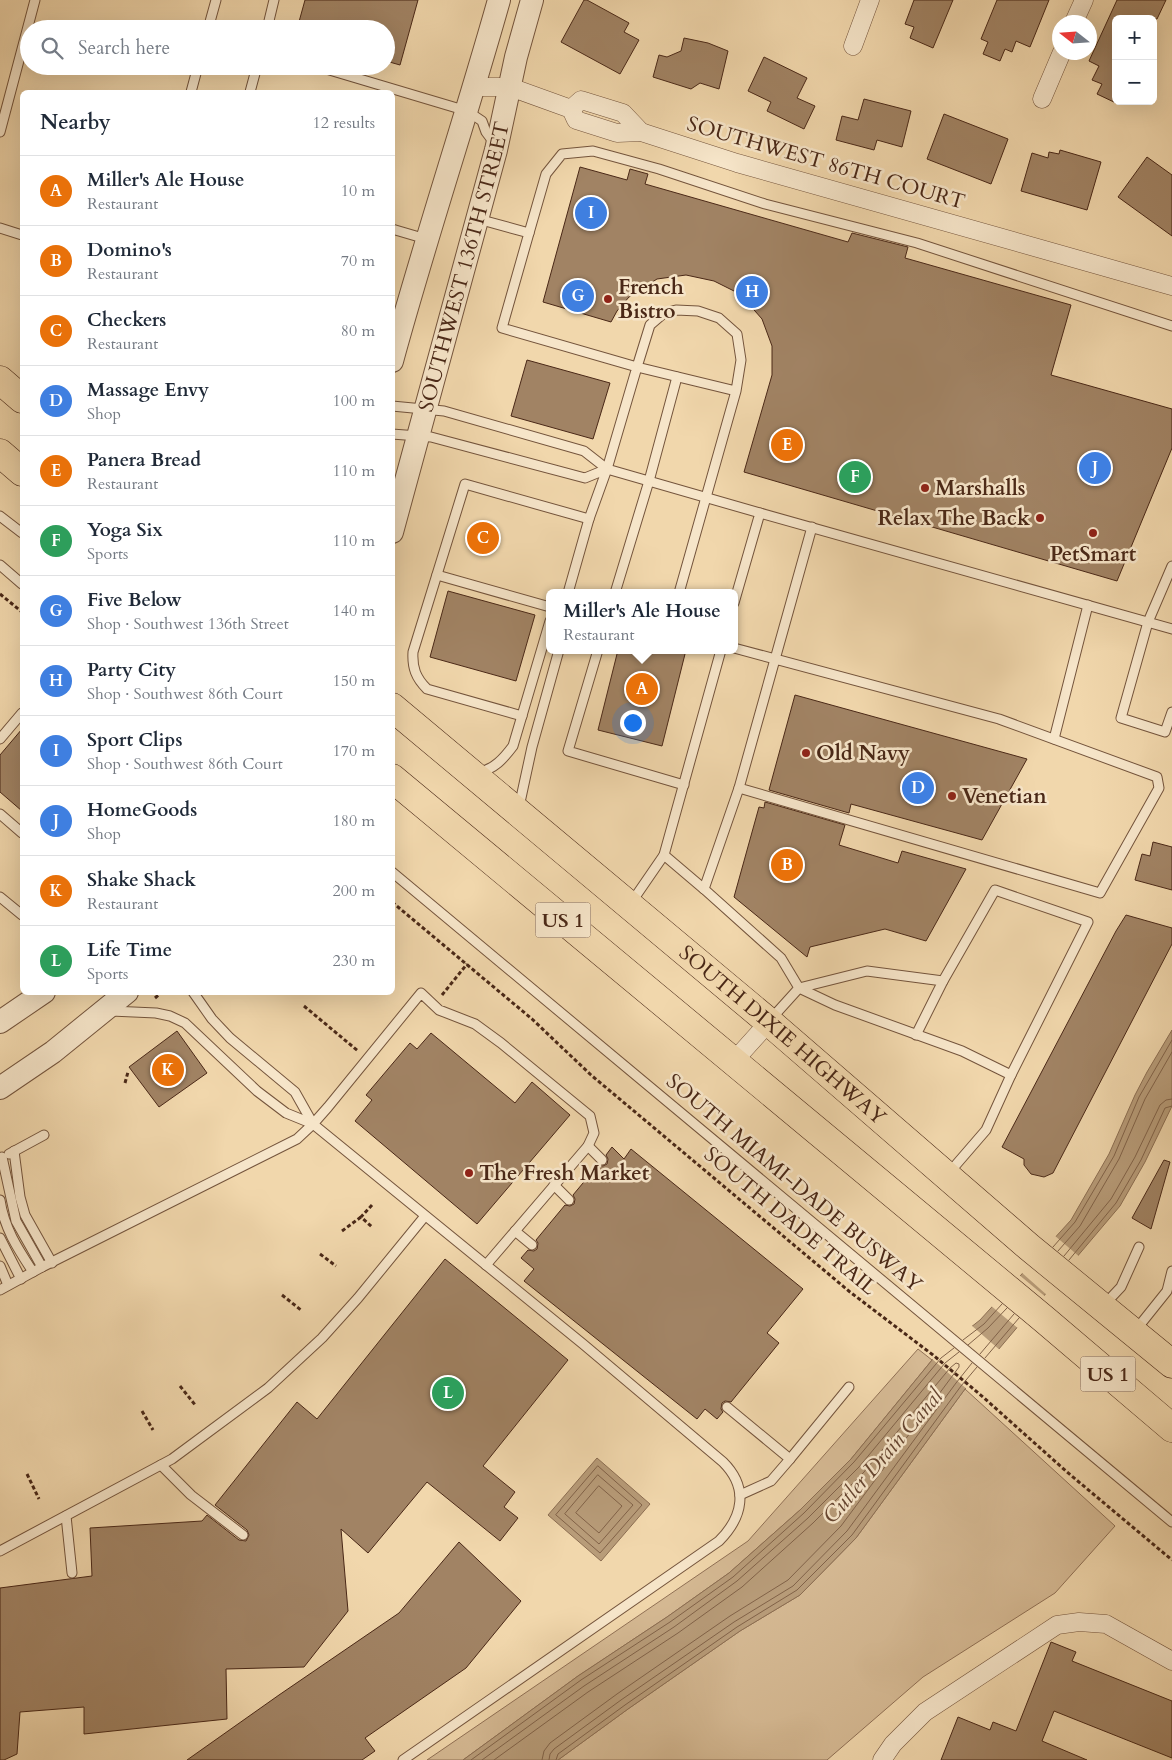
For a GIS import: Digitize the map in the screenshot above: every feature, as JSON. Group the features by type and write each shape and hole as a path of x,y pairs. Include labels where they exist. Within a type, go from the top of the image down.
{"highway":[{"path":"0,380 20,397"},
{"path":"0,453 20,470"},
{"name":"SOUTH DIXIE HIGHWAY","path":"395,710 769,1022 1029,1247 1172,1364"},
{"name":"US 1","path":"395,780 1168,1422"}],"street":[{"name":"SOUTHWEST 136TH STREET","path":"396,332 467,111 499,0"},
{"name":"SOUTHWEST 136TH STREET","path":"395,521 496,147 516,57 532,0"},
{"path":"853,46 870,0"},
{"path":"1077,15 1084,0"},
{"path":"1042,99 1059,60"},
{"path":"474,87 510,88"},
{"name":"SOUTHWEST 86TH COURT","path":"510,88 571,109 581,100 623,113 641,132 737,163 1172,286"},
{"path":"0,1022 40,995"},
{"path":"0,1088 53,1052 124,995"},
{"path":"733,1062 769,1022"},
{"path":"882,1760 893,1744 925,1712 1057,1625 1079,1622 1106,1624 1172,1661"}],"lane":[{"path":"30,20 35,0"},
{"path":"210,20 216,0"},
{"path":"269,20 274,0"},
{"path":"0,132 20,57"},
{"path":"192,90 196,75"},
{"path":"251,90 255,75"},
{"path":"348,75 440,101 467,111 482,121 486,132 496,147"},
{"path":"736,391 636,367 502,328 546,174 562,154 593,151 659,169 766,204 917,243 1172,326"},
{"path":"477,219 529,233"},
{"path":"0,228 20,234"},
{"path":"395,229 426,239"},
{"path":"569,589 589,519 607,469 650,325 664,313 676,310 698,311 719,318 737,334 741,360 736,391 680,589"},
{"path":"616,589 676,377"},
{"path":"395,406 444,412 584,451 607,469 1172,629"},
{"path":"395,434 430,437 585,478 607,469"},
{"path":"522,716 427,689 420,682 414,671 413,652 465,484 589,519"},
{"path":"738,589 760,513"},
{"path":"0,516 20,531"},
{"path":"704,889 739,788 812,527"},
{"path":"0,565 20,582"},
{"path":"1172,566 1148,622 1121,718 1165,732 1172,712"},
{"path":"437,575 546,606"},
{"path":"1054,739 1088,605"},
{"path":"471,773 487,771 503,759 513,746 546,635"},
{"path":"738,649 999,720 1157,777 1159,788 1100,892 739,788"},
{"path":"518,812 532,747 558,654"},
{"path":"597,654 568,751 684,785"},
{"path":"630,905 664,855 720,654"},
{"path":"0,739 20,715"},
{"path":"0,814 20,831"},
{"path":"664,855 781,958 799,988 835,1005 962,1051 1011,1074"},
{"name":"SOUTH MIAMI-DADE BUSWAY","path":"395,874 1172,1522"},
{"path":"916,1035 943,981 995,890 1088,922 1011,1074 986,1130 946,1176"},
{"path":"0,897 20,913"},
{"path":"769,1022 799,988 867,972 943,981"},
{"path":"0,1266 4,1288 297,1139 313,1124 421,993 439,1010 475,1024 590,1116 594,1133 588,1146 486,1265"},
{"path":"195,995 212,1019 230,1038 295,1092 313,1124"},
{"path":"106,1011 156,1013 170,1016 185,1023 257,1091 286,1112 313,1124 583,1344 724,1462 734,1476 740,1495 739,1510 736,1519 719,1541 403,1760"},
{"path":"42,1267 16,1221 1,1158 44,1135"},
{"path":"588,1146 602,1160"},
{"path":"14,1151 20,1197 25,1215 52,1262"},
{"path":"554,1185 569,1200"},
{"path":"0,1200 4,1222 8,1231 33,1272"},
{"path":"0,1551 161,1465 213,1430 268,1388 295,1364 358,1298 424,1216"},
{"path":"515,1231 532,1245"},
{"path":"0,1238 21,1279"},
{"path":"1102,1306 1121,1287 1139,1247"},
{"path":"1134,1332 1167,1291 1172,1272"},
{"path":"740,1495 771,1481 849,1387"},
{"path":"727,1408 790,1459"},
{"path":"161,1465 191,1495 243,1534"},
{"path":"66,1516 72,1573"}],"path":[{"path":"0,594 20,610"},
{"name":"SOUTH DADE TRAIL","path":"395,905 532,1019 603,1085 850,1292 933,1355 1067,1472 1172,1560"},
{"path":"442,995 466,964"},
{"path":"304,1006 358,1051"},
{"path":"126,1082 128,1072"},
{"path":"342,1231 361,1217 372,1205"},
{"path":"361,1217 372,1226"},
{"path":"320,1254 336,1266"},
{"path":"282,1295 301,1310"},
{"path":"180,1386 196,1406"},
{"path":"142,1411 153,1430"},
{"path":"27,1474 39,1499"}],"shaded area":[{"path":"918,1349 932,1360 851,1459 800,1510 729,1573 578,1676 463,1760 427,1760 748,1541"},
{"path":"965,1389 1115,1526 1055,1593 923,1677 827,1760 558,1760 740,1631 800,1595 856,1538"}],"water":[{"name":"Cutler Drain Canal","path":"1172,1030 1172,1106 1145,1162 1120,1206 965,1389 856,1538 800,1595 740,1631 558,1760 463,1760 578,1676 729,1573 800,1510 851,1459 937,1354 980,1320 1071,1220 1109,1154 1135,1095"},
{"path":"597,1458 650,1504 601,1561 548,1515"}],"pier":[{"path":"1054,1235 1081,1258 1048,1296 1021,1272"},
{"path":"1018,1274 1047,1298 1019,1329 990,1305"},
{"path":"971,1325 1001,1351 968,1390 931,1358"}],"building":[{"path":"305,0 418,0 400,65 395,64 395,20 299,20"},
{"path":"584,0 629,23 624,32 639,40 620,74 561,42"},
{"path":"914,0 953,0 933,48 910,38 914,27 905,24"},
{"path":"997,0 1049,0 1030,47 1016,41 1012,52 1005,49 1000,61 983,54 988,42 981,39"},
{"path":"1117,0 1166,0 1157,19 1157,15 1112,15 1112,101 1097,94 1102,84 1092,80 1099,66 1089,61 1097,60 1097,44"},
{"path":"684,38 708,43 728,51 719,89 700,83 691,89 653,77 659,55 667,57 681,51"},
{"path":"764,57 807,78 797,98 815,106 804,129 767,111 771,102 748,91"},
{"path":"864,99 911,111 902,147 877,140 874,150 836,140 842,116 858,120"},
{"path":"944,114 1008,139 991,184 927,159"},
{"path":"1060,150 1101,162 1087,210 1021,191 1032,153 1048,158 1049,152 1059,154"},
{"path":"1147,157 1172,175 1172,236 1118,197"},
{"path":"580,167 627,180 630,169 648,174 645,184 848,242 852,233 908,247 905,258 1071,305 1051,375 1172,409 1172,448 1117,581 744,472 772,375 772,346 762,319 740,294 714,281 686,275 657,279 629,297 617,311 611,322 543,302"},
{"path":"527,360 610,383 593,439 511,416"},
{"path":"448,591 535,615 516,681 430,657"},
{"path":"617,654 685,654 662,746 598,730"},
{"path":"795,695 1027,759 982,840 851,804 849,813 769,790"},
{"path":"20,731 20,809 0,792 0,755"},
{"path":"765,802 845,825 839,845 898,863 902,851 966,869 926,941 885,929 810,947 807,957 734,897 759,807 764,808"},
{"path":"1153,842 1172,847 1172,890 1135,880 1142,854 1150,856"},
{"path":"1126,915 1172,928 1172,944 1053,1173 1044,1177 1031,1174 1024,1165 1024,1159 1002,1147"},
{"path":"177,1031 207,1073 159,1107 129,1067"},
{"name":"The Fresh Market","path":"431,1033 515,1103 532,1082 570,1115 477,1224 355,1121 372,1100 366,1095 410,1043 417,1049"},
{"path":"612,1147 624,1159 631,1149 803,1289 767,1333 779,1343 731,1402 725,1401 722,1403 721,1409 723,1412 717,1419 705,1409 697,1419 524,1281 534,1269 521,1258 528,1250 534,1251 537,1249 538,1243 536,1240 565,1205 570,1206 574,1204 575,1199 573,1195 598,1165 603,1166 607,1164 608,1159 606,1155"},
{"path":"1164,1160 1170,1162 1151,1229 1132,1218"},
{"path":"445,1259 568,1360 483,1466 515,1492 504,1507 518,1518 500,1541 427,1482 368,1553 341,1529 348,1611 304,1667 226,1669 227,1719 84,1734 84,1707 20,1712 17,1754 0,1760 0,1588 92,1576 90,1528 202,1521 207,1515 239,1540 246,1541 249,1535 247,1530 215,1505 297,1402 317,1419"},
{"path":"459,1542 521,1601 466,1668 365,1738 375,1751 362,1760 187,1760 399,1613"},
{"path":"1051,1642 1076,1652 1072,1661 1172,1701 1172,1758 1054,1711 1042,1741 1087,1760 941,1760 958,1717 990,1730 993,1722 1016,1731"}],"place":[{"name":"Sport Clips","path":"591,213"},
{"name":"Party City","path":"752,292"},
{"name":"Five Below","path":"578,296"},
{"name":"French Bistro","path":"608,299"},
{"name":"Panera Bread","path":"787,445"},
{"name":"HomeGoods","path":"1095,468"},
{"name":"Yoga Six","path":"855,477"},
{"name":"Marshalls","path":"925,488"},
{"name":"Relax The Back","path":"1040,518"},
{"name":"PetSmart","path":"1093,533"},
{"name":"Checkers","path":"483,538"},
{"name":"Miller's Ale House","path":"642,689"},
{"name":"Old Navy","path":"806,753"},
{"name":"Massage Envy","path":"918,788"},
{"name":"Venetian","path":"952,796"},
{"name":"Domino's","path":"787,865"},
{"name":"Shake Shack","path":"168,1070"},
{"name":"The Fresh Market","path":"469,1173"},
{"name":"Life Time","path":"448,1393"}]}
